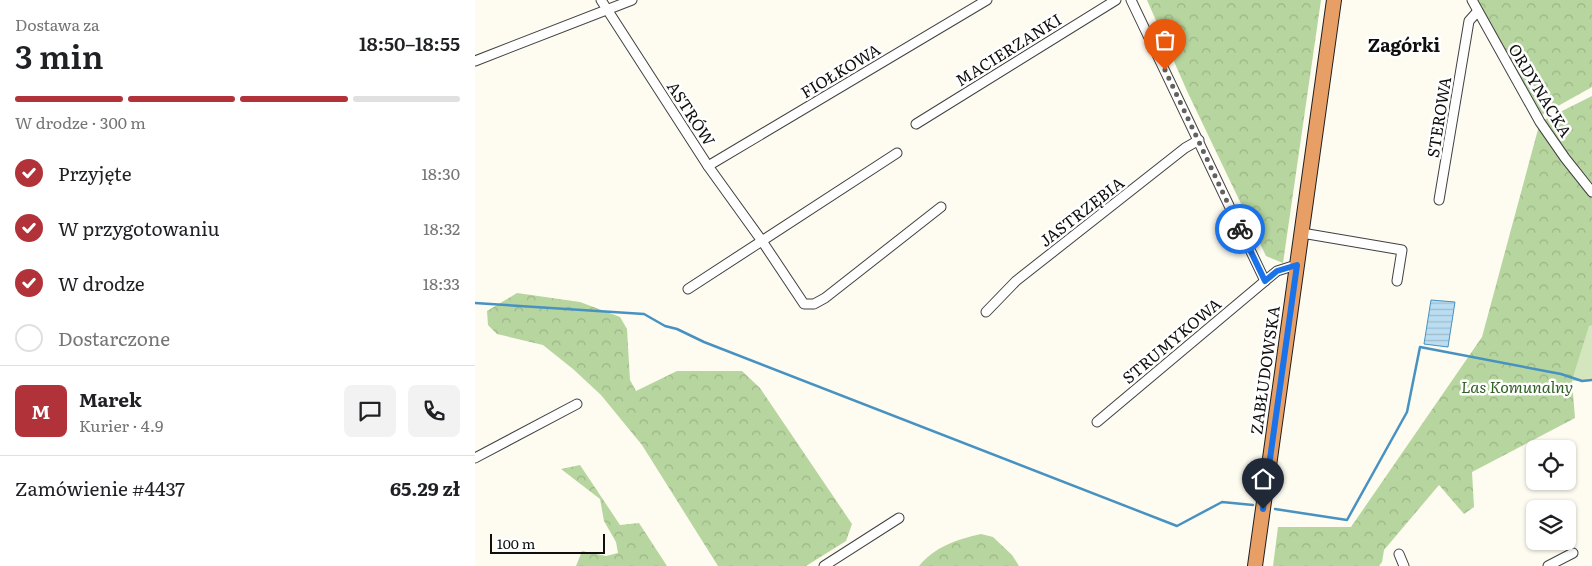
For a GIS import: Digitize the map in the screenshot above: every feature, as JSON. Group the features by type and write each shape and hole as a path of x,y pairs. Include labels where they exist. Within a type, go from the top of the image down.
{"highway":[{"name":"ZABŁUDOWSKA","path":"1255,566 1334,0"}],"street":[{"name":"ASTRÓW","path":"601,0 708,166 804,304 814,304 825,298 941,207"},
{"path":"475,62 632,0"},
{"name":"FIOŁKOWA","path":"708,166 987,0"},
{"name":"MACIERZANKI","path":"916,124 1116,0"},
{"path":"1131,0 1265,281"},
{"name":"ORDYNACKA","path":"1472,0 1540,122 1592,192"},
{"name":"STEROWA","path":"1439,200 1469,21 1477,12"},
{"name":"JASTRZĘBIA","path":"986,312 1016,281 1185,148 1199,140"},
{"path":"688,289 897,153"},
{"path":"1302,233 1402,250 1397,281"},
{"name":"STRUMYKOWA","path":"1097,422 1277,271 1297,265"},
{"path":"475,458 577,404"},
{"path":"824,566 899,518"},
{"path":"1548,566 1573,553"},
{"path":"1399,554 1404,566"}],"green space":[{"path":"1147,0 1321,0 1283,263 1266,256 1187,91"},
{"path":"1477,0 1592,0 1592,87 1540,116"},
{"name":"Las Komunalny","path":"1592,96 1592,325 1589,326 1572,381 1575,418 1533,440 1526,440 1526,444 1472,472 1474,507 1464,514 1439,485 1384,550 1382,562 1379,566 1273,566 1278,527 1351,527 1482,337 1540,122"},
{"path":"517,293 580,302 620,317 627,329 630,380 636,391 677,371 742,371 760,388 852,524 846,541 806,566 718,566 642,445 601,395 543,345 497,334 488,325 487,311"},
{"path":"1589,325 1592,325 1592,381 1572,381"},
{"path":"580,465 620,525 639,523 667,566 576,566 582,551 606,556 618,553 616,542 604,521 600,499 561,469"},
{"path":"981,534 993,537 1012,555 1019,566 919,566 939,549 964,538"}],"water":[{"path":"1431,300 1455,302 1448,347 1424,344"}],"waterway":[{"path":"475,303 644,314 665,326 677,329 704,342 1177,526 1222,502 1253,505"},
{"path":"1275,509 1347,520 1407,412 1420,347 1561,374 1582,381 1592,380"}],"way so far":[{"path":"1165,70 1240,229"}],"district":[{"name":"Zagórki","path":"1404,44"}],"route":[{"path":"1240,229 1265,281 1277,271 1297,265 1263,509"}]}
